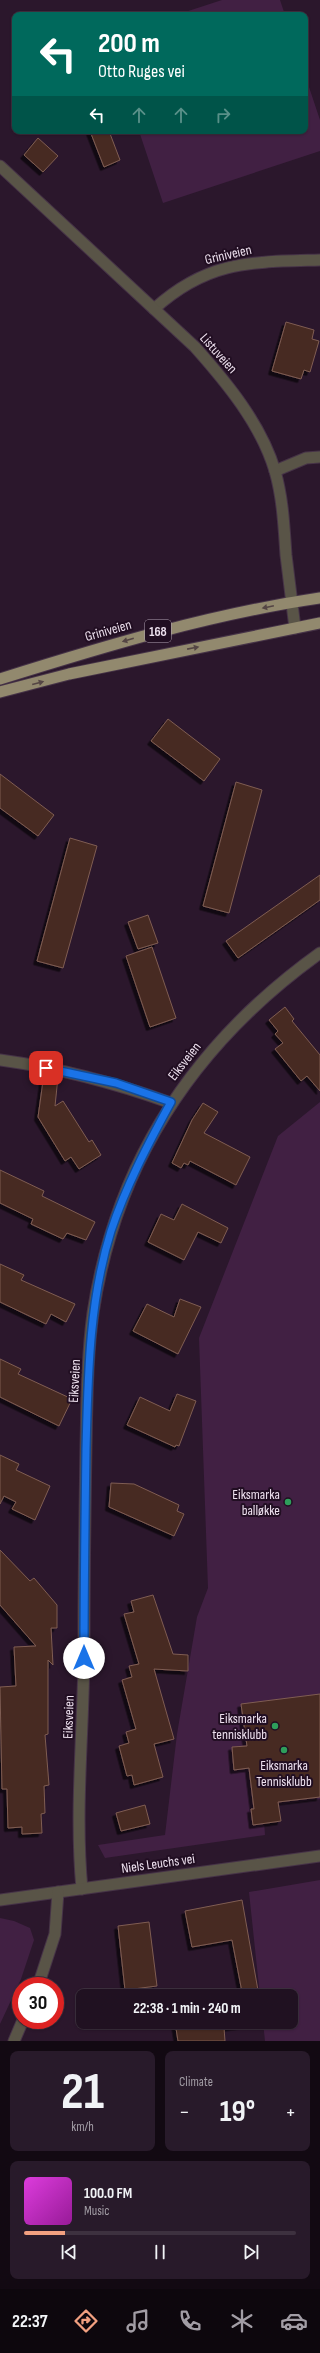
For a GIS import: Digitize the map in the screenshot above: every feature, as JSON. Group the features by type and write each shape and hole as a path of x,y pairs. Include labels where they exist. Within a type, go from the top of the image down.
{"main road":[{"name":"Griniveien","path":"0,679 157,631 292,602 320,598"},
{"name":"168","path":"0,692 77,672 320,623"}],"street":[{"name":"Listuveien","path":"0,166 195,347 218,372 237,398 251,420 274,471 281,503 295,628"},
{"name":"Griniveien","path":"154,309 165,299 208,272 253,262 320,260"},
{"path":"274,471 306,458 320,457"},
{"name":"Eiksveien","path":"82,1889 80,1854 88,1382 93,1315 104,1258 120,1205 150,1140 171,1102 225,1034 252,1008 320,953"},
{"path":"0,1060 60,1070 116,1083 171,1102"},
{"name":"Niels Leuchs vei","path":"0,1900 320,1856"},
{"path":"41,1977 55,1934 58,1892"},
{"path":"14,2041 19,2029"}],"shaded area":[{"path":"222,0 280,0 284,12 185,12"},
{"path":"308,84 320,120 320,151 163,203 140,134 308,134"},
{"path":"320,1102 320,1799 263,1807 265,1835 105,1858 98,1845 165,1835 177,1734 197,1617 208,1588 199,1338 278,1136"},
{"path":"320,1880 320,2041 265,2041 264,2029 298,2029 298,1989 259,1989 249,1892"},
{"path":"0,1918 14,1921 30,1928 34,1940 22,1977 12,1977 12,1998 0,2024"}],"building":[{"path":"91,134 110,134 120,160 104,167"},
{"path":"38,138 58,156 43,172 24,155"},
{"path":"286,322 314,330 312,339 319,341 310,372 304,370 301,379 272,371"},
{"path":"168,719 220,759 204,781 151,741"},
{"path":"0,774 54,815 38,836 0,808"},
{"path":"236,782 262,790 229,913 203,906"},
{"path":"70,838 97,846 63,968 37,961"},
{"path":"320,875 320,900 238,958 226,941"},
{"path":"148,915 158,943 138,949 128,922"},
{"path":"152,947 176,1018 150,1027 126,956"},
{"path":"285,1007 294,1019 292,1021 320,1055 320,1091 307,1076 301,1081 275,1049 283,1043 275,1034 278,1031 269,1020"},
{"path":"44,1074 58,1077 55,1106 63,1101 89,1142 92,1140 101,1155 79,1169 71,1157 65,1161 38,1117"},
{"path":"203,1103 218,1112 204,1133 250,1157 236,1185 190,1161 188,1165 184,1163 181,1168 172,1163 192,1120"},
{"path":"0,1170 44,1191 42,1196 95,1222 86,1240 67,1233 63,1239 31,1224 33,1219 0,1203"},
{"path":"182,1204 228,1228 221,1243 198,1232 184,1260 148,1242 161,1214 174,1220"},
{"path":"0,1264 24,1275 21,1280 75,1304 66,1322 51,1314 46,1324 0,1302"},
{"path":"180,1299 201,1307 178,1354 133,1331 147,1304 174,1317"},
{"path":"0,1359 21,1369 18,1374 72,1399 59,1426 0,1397"},
{"path":"177,1394 196,1401 179,1446 176,1445 175,1447 127,1425 140,1397 170,1411"},
{"path":"0,1455 19,1464 16,1470 50,1486 35,1520 12,1509 16,1502 4,1496 0,1504"},
{"path":"111,1483 134,1484 179,1505 177,1511 184,1514 174,1536 109,1507"},
{"path":"0,1550 30,1581 34,1578 57,1605 57,1628 51,1628 53,1665 48,1660 48,1734 45,1735 49,1785 44,1786 45,1813 41,1814 42,1833 22,1834 22,1827 8,1828 7,1789 2,1789 0,1687 16,1686 14,1647 36,1646 0,1605"},
{"path":"153,1595 173,1654 188,1655 188,1671 154,1669 174,1739 154,1744 163,1777 134,1785 132,1775 127,1776 119,1746 129,1743 126,1732 136,1729 122,1680 132,1677 129,1666 139,1664 124,1614 134,1612 131,1601"},
{"name":"Eiksmarka Tennisklubb","path":"320,1694 320,1797 278,1802 281,1821 253,1825 251,1809 254,1809 249,1768 234,1770 232,1747 247,1746 241,1704"},
{"path":"145,1805 150,1824 121,1831 116,1813"},
{"path":"242,1900 258,1989 241,1989 232,1940 192,1947 185,1911"},
{"path":"149,1922 157,1986 125,1989 118,1926"},
{"path":"176,2029 224,2029 225,2041 178,2041"}],"place":[{"name":"Eiksmarka balløkke","path":"288,1502"},
{"name":"Eiksmarka tennisklubb","path":"275,1726"},
{"name":"Eiksmarka Tennisklubb","path":"284,1750"}],"route":[{"path":"46,1068 116,1083 171,1102 150,1140 120,1205 104,1258 93,1315 88,1382 84,1570 84,1658"}]}
